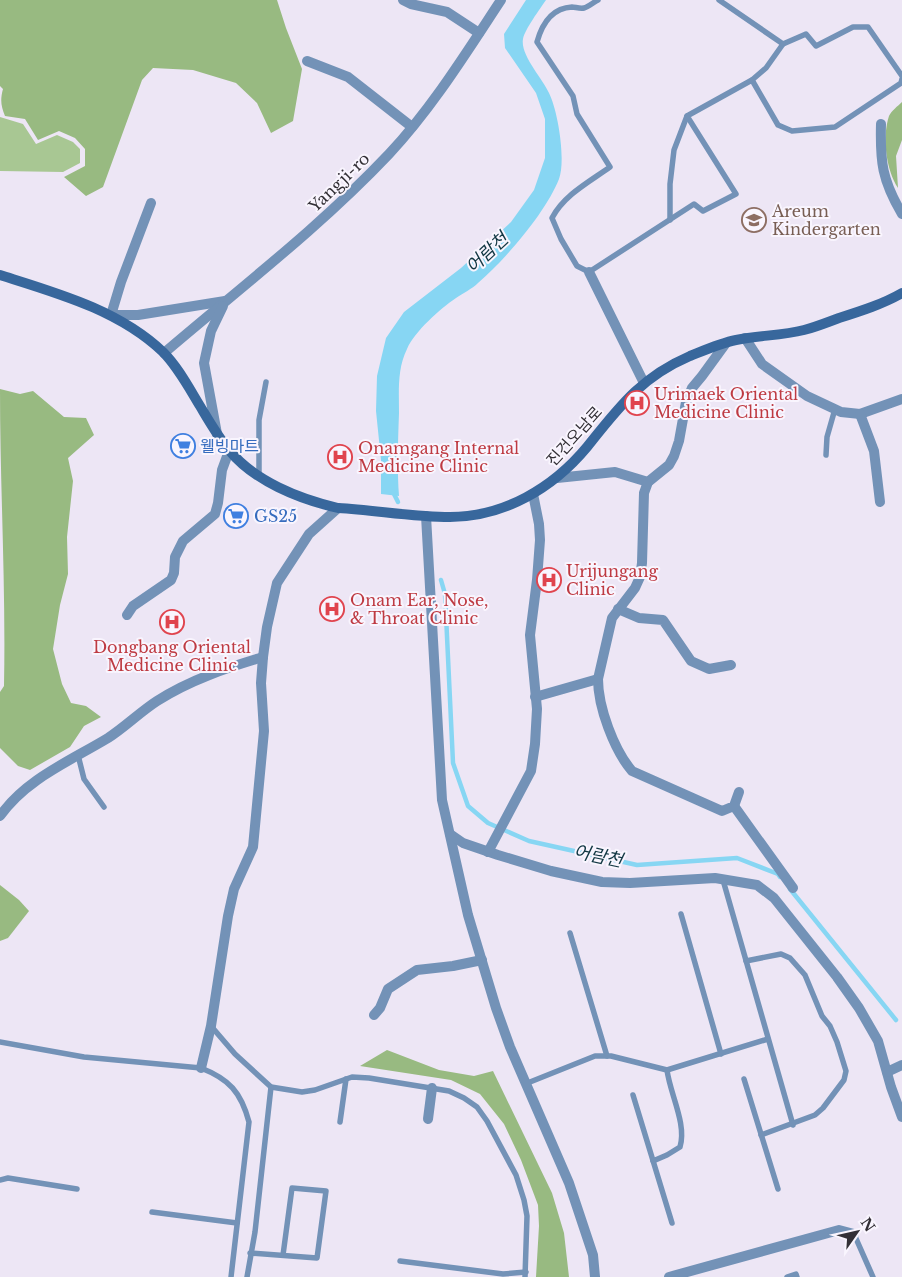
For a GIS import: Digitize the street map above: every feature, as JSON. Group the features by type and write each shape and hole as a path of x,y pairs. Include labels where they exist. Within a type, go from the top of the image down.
{"main road":[{"name":"진건오남로","path":"0,275 72,299 129,326 164,353 182,377 229,451 244,466 272,484 322,504 338,508 426,516 466,516 483,513 517,503 533,494 557,478 579,457 624,401 644,383 688,357 745,338 804,330 869,308 902,292"}],"street":[{"path":"403,0 411,4 447,12 479,33"},
{"name":"Yangji-ro","path":"164,353 311,229 390,153 412,127 479,33 500,0"},
{"path":"306,60 348,78 412,127"},
{"path":"881,124 882,168 892,195 902,214"},
{"path":"152,203 121,282 111,316 138,315 226,300"},
{"path":"589,272 644,383"},
{"path":"218,435 204,363 211,331 226,300"},
{"path":"745,338 762,364 808,396 841,412 860,414 902,399"},
{"path":"726,343 692,388 686,402 679,441 669,465 648,482 642,507 642,563 640,577 635,588 612,618 598,679 598,689 605,717 618,751 632,771 722,811 734,806 740,792"},
{"path":"860,414 874,451 880,502"},
{"path":"127,615 133,606 171,580 174,573 175,557 183,541 215,514 222,470 229,451"},
{"path":"557,478 615,472 648,482"},
{"path":"488,852 531,771 535,744 537,709 530,635 538,580 540,524 533,494"},
{"path":"201,1068 212,1026 228,916 234,889 253,847 260,792 264,730 261,682 263,657 267,627 277,582 308,534 338,508"},
{"path":"426,516 442,800 468,915 501,1024 525,1084 570,1183 593,1255 595,1277"},
{"path":"618,608 639,618 663,620 691,661 709,669 731,665"},
{"path":"0,816 16,796 49,773 110,736 157,701 199,678 263,657"},
{"path":"535,697 598,679"},
{"path":"734,806 793,888"},
{"path":"450,834 463,843 488,852 552,871 602,882 630,883 715,878 756,885 774,898 859,1008 878,1041 902,1118"},
{"path":"374,1015 380,1008 388,989 417,970 453,966 482,960"},
{"path":"887,1072 902,1065"},
{"path":"428,1119 432,1088"},
{"path":"669,1277 839,1230 854,1234"}],"lane":[{"path":"598,0 583,8 573,6 560,9 547,19 539,32 537,42 573,96 577,114 610,167 569,196 559,206 552,218 577,266 589,272 694,204 703,211 736,194 687,116"},
{"path":"719,0 783,44"},
{"path":"670,220 670,184 674,150 687,116 752,80 766,68 783,44 806,34 816,46 853,27 868,27 902,77 901,83 835,128 792,131 778,125 752,80"},
{"path":"259,476 259,420 266,382"},
{"path":"826,455 827,437 835,409"},
{"path":"78,756 84,779 104,807"},
{"path":"722,880 793,1125"},
{"path":"681,914 721,1054"},
{"path":"570,933 607,1056"},
{"path":"746,962 781,954 790,958 805,975 822,1016 830,1026 837,1042 846,1071 844,1080 815,1116 761,1135"},
{"path":"212,1026 235,1054 271,1087 302,1092 315,1090 352,1077 369,1078 449,1091 477,1107 487,1121 512,1168 524,1200 527,1216 526,1274 503,1274 400,1261"},
{"path":"525,1084 595,1056 607,1056 667,1070 768,1039"},
{"path":"0,1042 84,1057 201,1068 218,1075 235,1091 244,1105 249,1122 231,1277"},
{"path":"653,1161 680,1147 682,1138 667,1070"},
{"path":"340,1122 346,1079"},
{"path":"744,1079 778,1189"},
{"path":"246,1277 255,1232 271,1087"},
{"path":"634,1095 672,1223"},
{"path":"0,1180 8,1178 77,1189"},
{"path":"250,1253 283,1256 317,1258 326,1190 292,1188 283,1256"},
{"path":"152,1212 237,1223"},
{"path":"854,1234 873,1277"},
{"path":"787,1277 796,1274 797,1277"}],"green space":[{"path":"0,0 277,0 302,69 293,121 271,133 257,103 236,83 193,70 153,68 142,80 103,187 86,196 64,177 85,166 85,149 75,138 59,131 38,140 25,119 5,116 1,103 3,89 0,86"},
{"path":"902,102 902,140 896,156 898,188 888,163 886,134 889,116"},
{"path":"0,117 23,124 36,144 57,135 73,142 80,149 80,163 63,172 0,171"},
{"path":"0,389 20,394 33,391 64,417 86,418 94,435 68,458 73,481 67,537 68,574 60,605 53,649 62,684 71,703 86,706 101,717 84,726 70,747 30,770 18,766 0,748 0,692 4,686 4,575"},
{"path":"0,885 19,900 29,911 8,938 0,941"},
{"path":"387,1050 439,1070 474,1076 493,1071 552,1193 564,1233 569,1277 536,1277 539,1226 538,1205 521,1160 504,1124 480,1094 451,1080 360,1066"}],"water":[{"path":"526,0 546,0 527,30 523,39 523,45 528,59 549,93 555,111 562,160 559,179 545,206 513,248 476,285 436,314 416,335 407,349 399,381 399,496 381,494 381,460 376,411 377,376 386,338 404,312 461,268 511,222 534,190 545,158 545,119 536,93 505,48 504,34"}],"waterway":[{"name":"어람천","path":"393,492 398,502"},
{"name":"어람천","path":"441,580 445,594 453,763 468,806 488,823 529,841 637,865 737,858 778,874 780,877"},
{"name":"어람천","path":"790,889 896,1020"}],"place":[{"name":"Areum Kindergarten","path":"754,220"},
{"name":"Urimaek Oriental Medicine Clinic","path":"637,403"},
{"name":"웰빙마트","path":"183,446"},
{"name":"Onamgang Internal Medicine Clinic","path":"340,457"},
{"name":"GS25","path":"236,516"},
{"name":"Urijungang Clinic","path":"549,580"},
{"name":"Onam Ear, Nose, & Throat Clinic","path":"332,609"},
{"name":"Dongbang Oriental Medicine Clinic","path":"172,622"}]}
